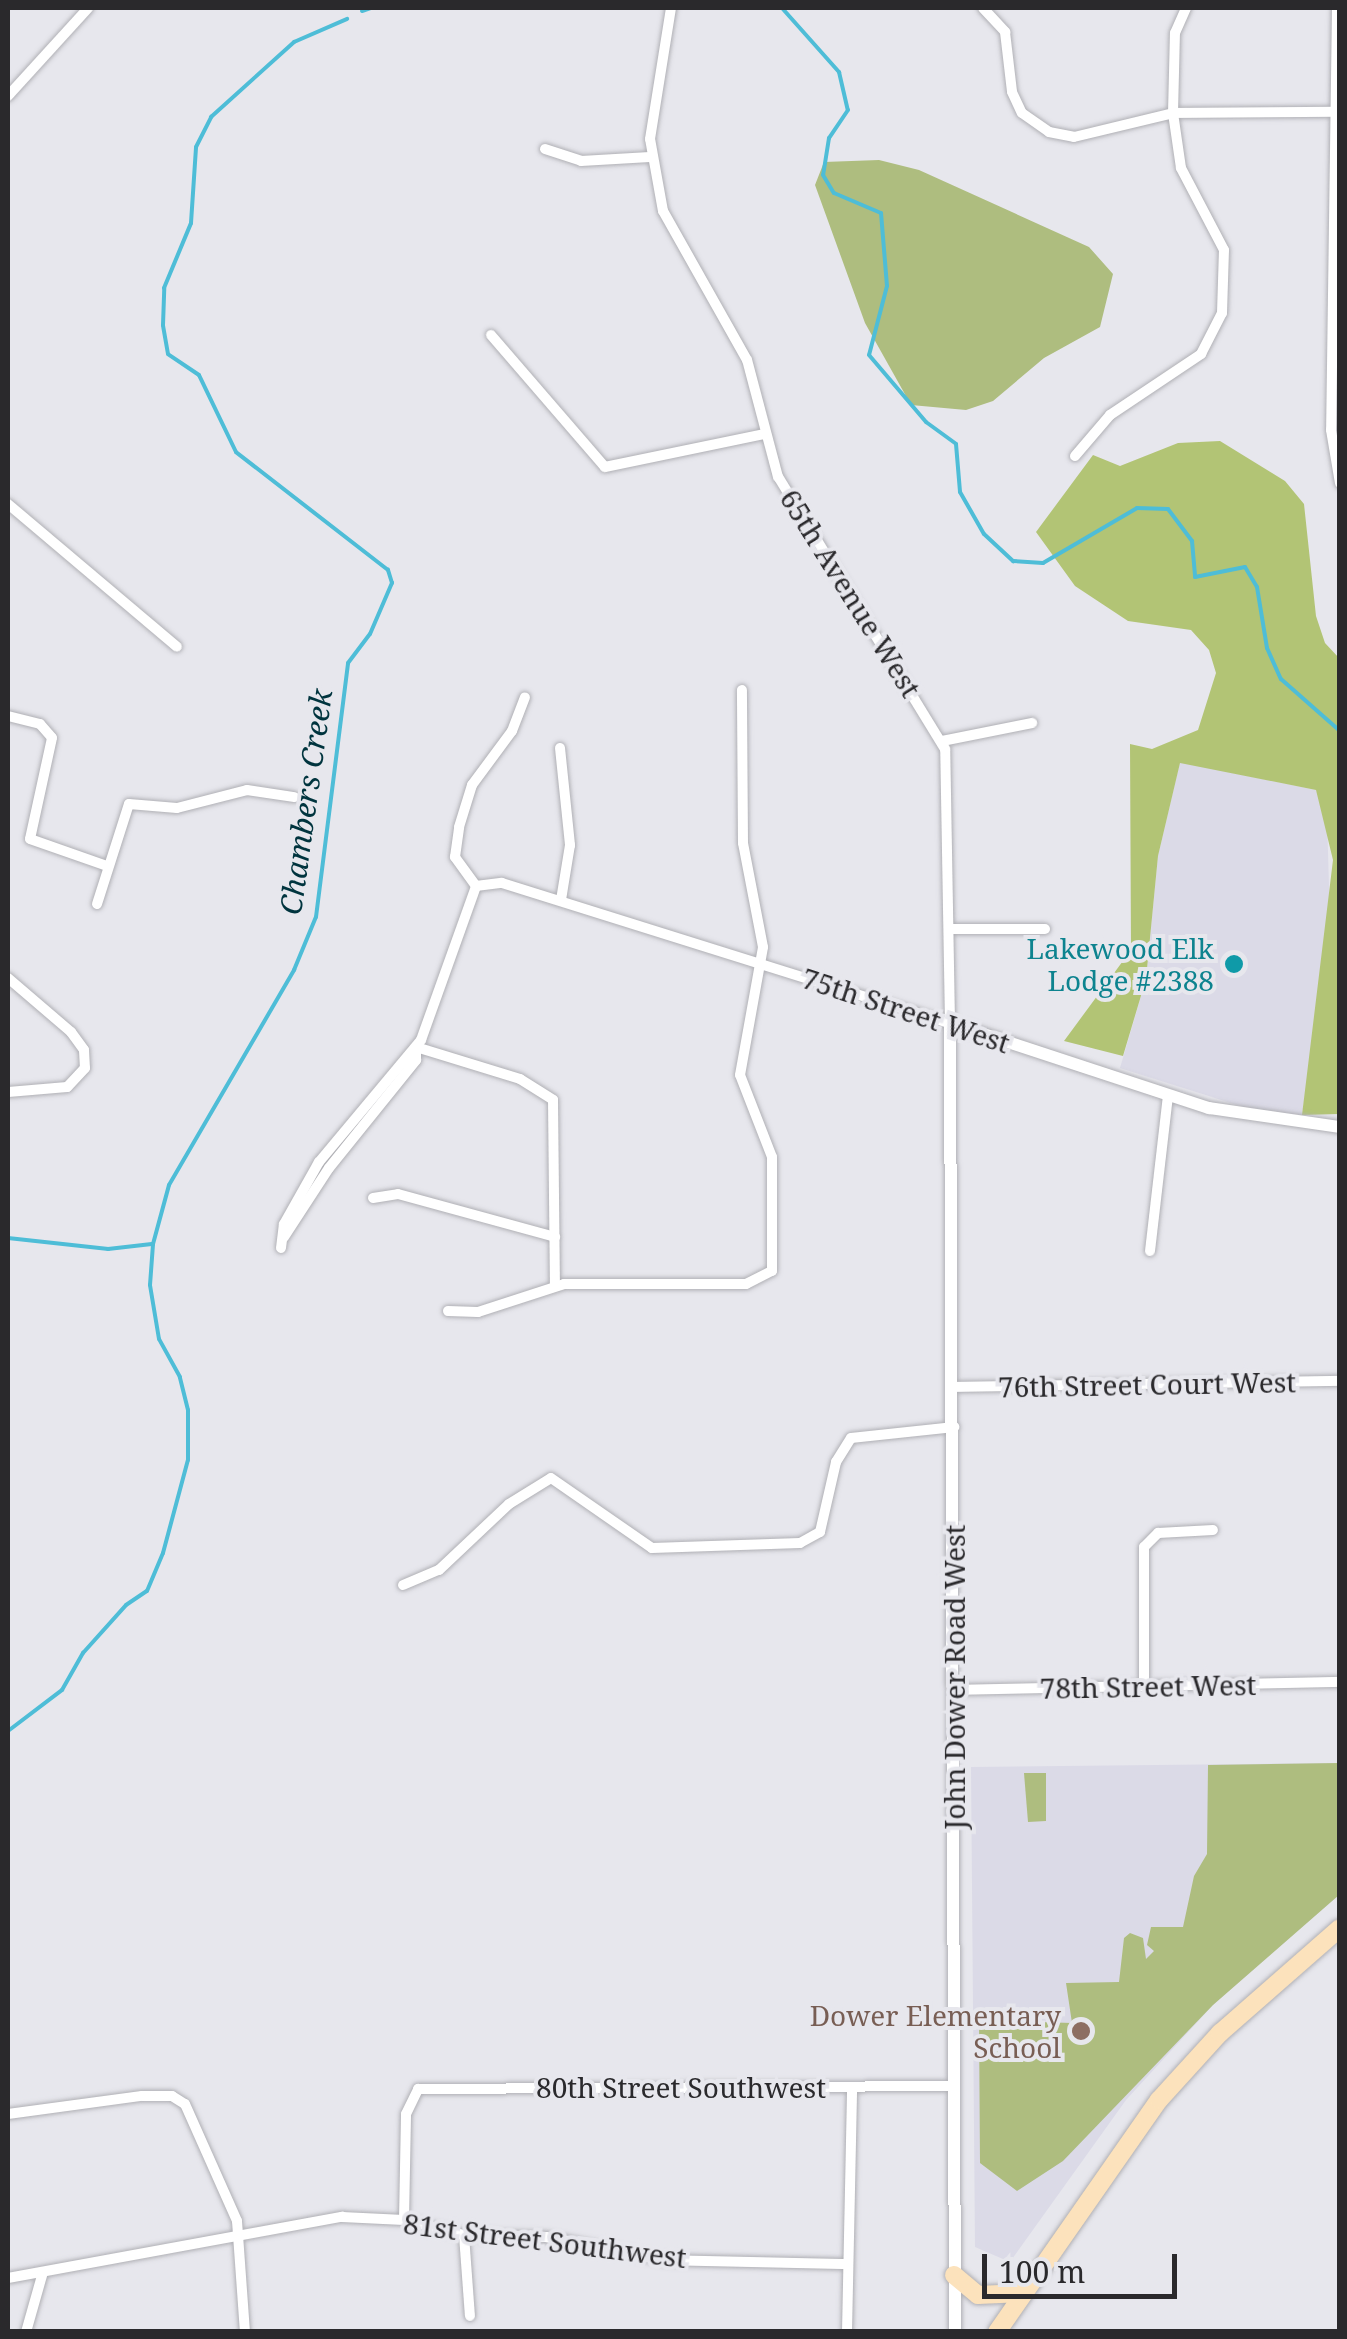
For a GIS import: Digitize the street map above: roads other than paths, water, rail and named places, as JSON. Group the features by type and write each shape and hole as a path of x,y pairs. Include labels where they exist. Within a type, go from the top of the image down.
{"main road":[{"path":"996,2332 1141,2123 1194,2061 1340,1928"},
{"path":"954,2275 978,2295 1023,2293"}],"street":[{"path":"8,96 88,8"},
{"name":"65th Avenue West","path":"670,8 653,93 650,157 678,246 747,360 764,434 798,514 942,741 948,778 950,1023"},
{"path":"983,8 1006,32 1016,104 1042,129 1074,137 1173,113 1332,112"},
{"path":"1074,456 1110,415 1201,354 1222,312 1224,250 1178,157 1173,113 1174,39 1186,8"},
{"path":"1338,8 1332,112 1336,264 1331,430 1340,483"},
{"path":"544,149 571,160 650,157"},
{"path":"491,335 605,467 764,434"},
{"path":"8,504 176,646"},
{"path":"448,1311 478,1312 555,1286 765,1279 775,1255 772,1157 740,1076 762,964 744,843 742,690"},
{"path":"283,1242 329,1168 416,1060 416,1047 476,886 457,862 459,827 472,785 512,732 524,696"},
{"path":"8,716 40,724 52,738 30,839 107,866"},
{"path":"942,741 1032,723"},
{"path":"560,748 570,844 561,900"},
{"path":"97,904 123,816 134,802 177,808 246,790 294,796"},
{"name":"75th Street West","path":"476,886 499,882 561,900 1168,1096 1259,1120 1340,1127"},
{"path":"950,929 1045,930"},
{"path":"8,978 71,1032 86,1068 68,1088 8,1092"},
{"name":"John Dower Road West","path":"950,1023 956,1690 955,2332"},
{"path":"416,1047 520,1080 550,1097 555,1286"},
{"path":"1150,1251 1168,1096"},
{"path":"373,1198 398,1194 556,1237"},
{"name":"76th Street Court West","path":"954,1387 1340,1381"},
{"path":"403,1584 440,1570 508,1504 551,1478 652,1548 800,1544 820,1532 836,1462 850,1438 954,1427"},
{"path":"1144,1686 1143,1557 1149,1541 1158,1533 1212,1530"},
{"name":"78th Street West","path":"956,1690 1340,1682"},
{"name":"80th Street Southwest","path":"404,2220 411,2095 458,2088 954,2086"},
{"path":"847,2332 852,2087"},
{"path":"8,2114 172,2096 193,2115 240,2233 246,2332"},
{"name":"81st Street Southwest","path":"8,2278 311,2218 404,2220 464,2235 546,2237 665,2260 848,2264"},
{"path":"464,2235 470,2316"},
{"path":"26,2332 43,2272"}],"waterway":[{"name":"Chambers Creek","path":"362,11 371,8"},
{"path":"782,8 839,72 848,110 829,138 823,175 834,193 881,213 887,286 869,355 926,422 956,444 960,492 984,534 1013,561 1043,563 1137,508 1168,509 1192,541 1195,577 1245,567 1257,587 1267,648 1281,679 1340,731"},
{"name":"Chambers Creek","path":"8,1731 62,1690 83,1653 126,1605 147,1591 163,1553 188,1460 188,1410 180,1377 159,1339 150,1285 153,1244 169,1185 294,970 316,917 348,663 370,634 392,583 388,570 236,452 199,375 168,354 163,325 164,288 191,223 196,147 211,117 294,42 347,19"},
{"path":"8,1238 108,1249 152,1244"}],"place":[{"name":"Lakewood Elk Lodge #2388","path":"1234,964"},
{"name":"Dower Elementary School","path":"1081,2031"}]}
